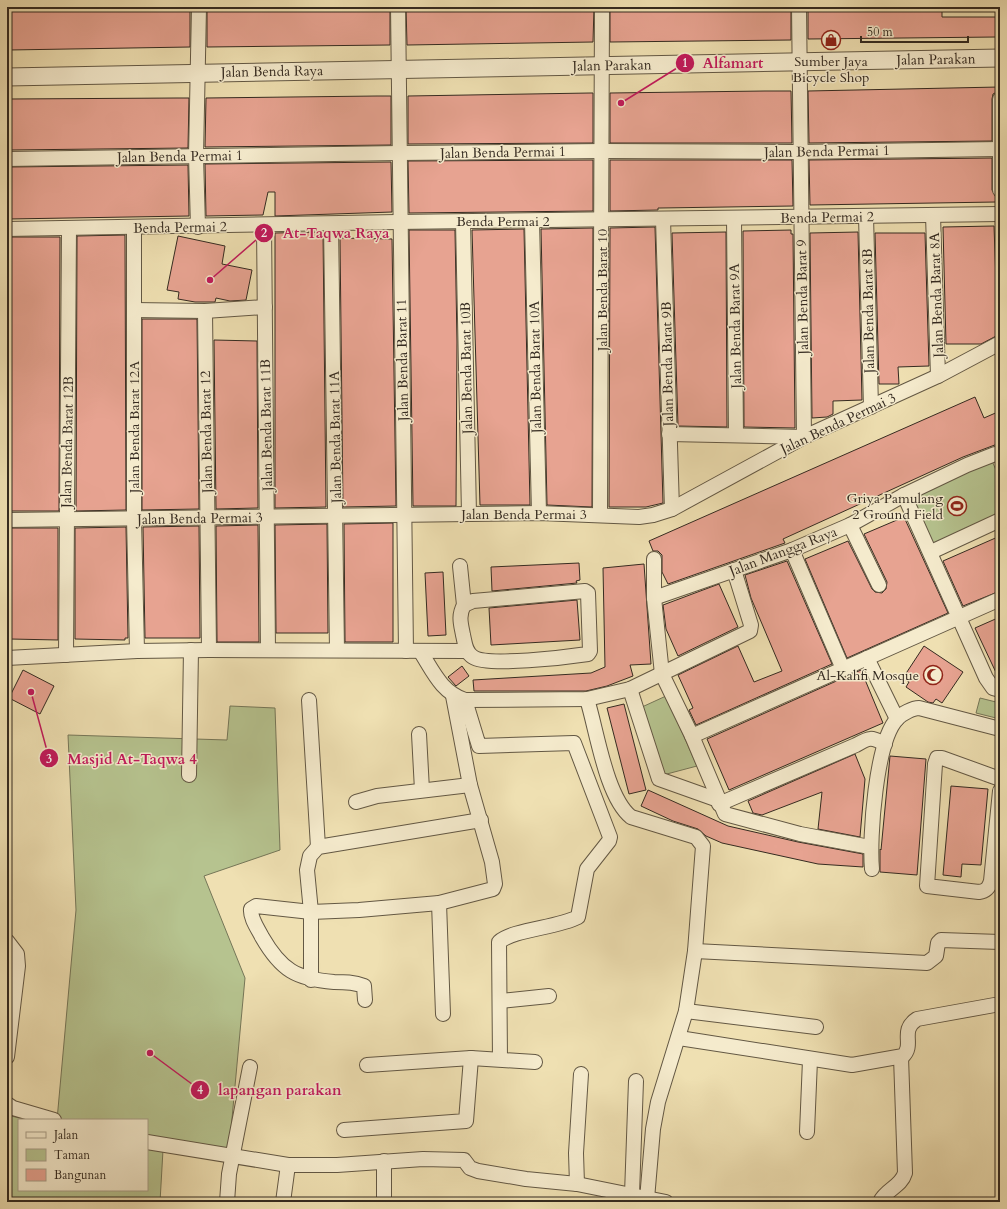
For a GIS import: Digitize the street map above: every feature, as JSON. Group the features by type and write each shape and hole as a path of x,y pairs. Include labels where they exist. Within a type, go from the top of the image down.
{"street":[{"path":"198,227 196,73 199,7"},
{"name":"Jalan Benda Barat 11","path":"398,7 406,651"},
{"name":"Jalan Benda Barat 10","path":"600,514 603,151 602,7"},
{"name":"Jalan Benda Barat 9","path":"799,7 804,437"},
{"name":"Jalan Parakan","path":"536,67 800,60 1000,58"},
{"name":"Jalan Benda Raya","path":"7,77 399,68 536,67"},
{"path":"1000,99 1000,190"},
{"name":"Jalan Benda Permai 1","path":"7,159 400,153 603,151 800,152 1000,149"},
{"name":"Benda Permai 2","path":"7,229 1000,214"},
{"name":"Jalan Benda Barat 8A","path":"933,215 938,376"},
{"name":"Jalan Benda Barat 8B","path":"866,216 871,407"},
{"name":"Jalan Benda Barat 9A","path":"734,218 736,434"},
{"name":"Jalan Benda Barat 9B","path":"663,219 672,509"},
{"name":"Jalan Benda Barat 10B","path":"463,221 469,514"},
{"name":"Jalan Benda Barat 10A","path":"532,221 539,513"},
{"name":"Jalan Benda Barat 11A","path":"331,224 337,650"},
{"name":"Jalan Benda Barat 11B","path":"264,225 268,650"},
{"name":"Jalan Benda Barat 12A","path":"134,227 134,519 137,651"},
{"name":"Jalan Benda Barat 12B","path":"66,655 69,228"},
{"path":"134,310 205,311 265,307"},
{"name":"Jalan Benda Barat 12","path":"205,311 208,650"},
{"name":"Jalan Benda Permai 3","path":"7,520 207,519 404,514 539,513 600,514 639,517 653,515 672,509 804,437 938,376 1000,343"},
{"path":"669,434 736,434 804,437"},
{"name":"Jalan Mangga Raya","path":"654,598 792,550 850,525 904,495 967,465 996,456"},
{"path":"904,495 960,616 993,678 993,688 1000,690"},
{"path":"930,552 1000,520"},
{"path":"850,525 878,585"},
{"path":"792,550 843,669"},
{"path":"654,559 654,598 662,674 692,736 725,814 800,834 870,847"},
{"path":"460,566 464,606 460,617 467,650 474,658 488,662 537,660 588,654 590,651 588,592 585,591 473,601 464,606"},
{"path":"459,698 587,699 630,689 750,631 751,625 734,570"},
{"path":"692,736 1000,599"},
{"path":"189,775 191,650"},
{"path":"7,658 137,651 191,650 467,650"},
{"path":"420,651 437,678 459,698 479,746 574,743 610,837 609,841 587,869 578,917 544,928 505,937 499,942 501,1000 500,1059"},
{"path":"867,658 897,719"},
{"path":"630,689 659,779 719,802 856,745 868,738 874,738 885,744"},
{"path":"365,1000 366,988 361,984 311,980 290,970 279,962 268,948 250,913 251,909 256,906 311,912 360,910 439,903 490,891 495,887 492,862 470,785 459,698"},
{"path":"587,699 611,790 623,811 631,817 696,837 702,842 704,850 695,951 686,1011 679,1038 658,1102 653,1129 647,1199"},
{"path":"309,700 318,847"},
{"path":"872,869 870,847 878,770 885,744 897,719 914,709 919,708 1000,729"},
{"path":"419,734 422,790"},
{"path":"1000,779 940,757 937,760 927,886 979,892 984,891 989,886 991,881 1000,791"},
{"path":"356,802 377,796 470,785"},
{"path":"311,980 311,912 307,866 310,856 318,847 481,820"},
{"path":"439,903 443,1014"},
{"path":"695,951 927,963 936,956 938,942 941,940 1000,942"},
{"path":"7,941 17,954 18,966 9,1026 7,1056"},
{"path":"501,1000 549,996"},
{"path":"679,1038 810,1060 852,1065 901,1057 905,1055 908,1049 907,1030 910,1024 917,1019 1000,1004"},
{"path":"686,1011 816,1027"},
{"path":"880,1202 886,1193 900,1183 904,1173 901,1057"},
{"path":"344,1130 466,1121 471,1058"},
{"path":"367,1065 471,1058 500,1059 515,1062 534,1062"},
{"path":"807,1132 810,1060"},
{"path":"227,1202 233,1156 250,1067"},
{"path":"577,1184 576,1153 581,1074"},
{"path":"632,1194 636,1081"},
{"path":"7,1104 13,1108 51,1119"},
{"path":"148,1142 288,1165 337,1165 423,1159 464,1160 470,1168 478,1171 526,1180 577,1184 632,1194 647,1199 665,1202"},
{"path":"384,1161 384,1202"},
{"path":"283,1202 288,1165"}],"green space":[{"name":"Griya Pamulang 2 Ground Field","path":"992,461 1000,479 1000,514 933,546 911,498"},
{"path":"666,696 697,766 663,775 642,707"},
{"path":"980,698 1000,703 1000,719 976,713"},
{"path":"230,706 275,708 280,850 204,876 245,978 229,1151 163,1150 160,1202 7,1202 7,1115 24,1119 18,1119 18,1191 148,1191 148,1119 57,1119 76,910 68,735 227,740"}],"building":[{"path":"9,7 190,7 190,47 9,50"},
{"path":"207,7 390,7 390,45 207,47"},
{"path":"406,7 594,7 593,42 407,45"},
{"path":"610,7 791,7 791,40 610,42"},
{"path":"808,7 942,7 942,17 996,17 996,37 808,39"},
{"path":"999,87 999,91 993,94 992,99 992,141 809,143 808,91"},
{"path":"791,91 792,143 610,143 610,93"},
{"path":"593,93 593,143 408,144 408,96"},
{"path":"391,96 391,145 205,147 206,98"},
{"path":"189,98 188,148 9,150 9,99"},
{"path":"992,158 992,190 996,197 996,202 810,205 809,160"},
{"path":"593,160 593,211 409,213 408,161"},
{"path":"610,160 792,160 793,206 658,208 658,210 610,211"},
{"path":"391,162 392,212 275,216 275,192 268,192 263,215 206,216 205,164"},
{"path":"188,165 189,216 8,219 8,167"},
{"path":"994,226 998,335 981,344 946,344 943,227"},
{"path":"655,227 663,503 646,507 609,507 610,228"},
{"path":"593,228 592,507 547,505 541,229"},
{"path":"524,229 530,505 480,505 472,230"},
{"path":"409,230 455,230 457,342 456,506 413,506"},
{"path":"791,230 791,234 793,234 795,428 744,427 743,231"},
{"path":"323,232 326,507 275,508 275,233"},
{"path":"726,232 727,427 678,426 672,233"},
{"path":"858,232 862,400 833,401 833,414 827,417 812,418 810,233"},
{"path":"875,233 925,233 929,366 898,367 899,384 879,384"},
{"path":"125,235 126,510 76,511 77,236"},
{"path":"178,236 225,246 222,264 252,270 246,300 230,301 216,298 215,302 195,302 178,299 179,292 167,290"},
{"path":"10,237 60,237 59,511 11,511"},
{"path":"340,238 392,239 396,506 343,507"},
{"path":"142,319 197,319 199,509 142,510"},
{"path":"214,340 257,341 258,508 216,509"},
{"path":"975,397 984,418 1000,411 1000,443 963,457 783,539 785,543 668,584 662,572 662,555 658,551 653,551 649,541"},
{"path":"904,517 948,613 847,658 805,559 848,541 872,589 875,592 882,593 886,589 887,582 864,534"},
{"path":"393,523 393,642 345,642 344,524"},
{"path":"327,524 328,633 276,633 275,525"},
{"path":"258,525 259,642 217,642 216,526"},
{"path":"199,526 200,638 145,638 143,527"},
{"path":"126,527 128,638 125,638 125,640 75,639 75,528"},
{"path":"10,528 58,528 58,640 10,639"},
{"path":"1000,536 1000,591 963,606 943,561"},
{"path":"787,561 832,664 696,725 689,710 693,708 678,675 738,646 754,682 782,671 751,598 745,575"},
{"path":"579,563 580,580 576,581 577,583 492,591 491,567"},
{"path":"644,564 651,664 630,665 633,676 607,686 586,691 474,691 473,680 591,673 605,667 603,568"},
{"path":"443,572 446,635 428,636 425,573"},
{"path":"719,584 738,627 678,656 666,629 663,605"},
{"path":"577,600 580,640 491,645 489,608"},
{"path":"1000,617 1000,681 975,628"},
{"name":"Al-Kahfi Mosque","path":"924,646 963,672 942,703 936,699 933,703 928,702 906,687 909,682 903,678"},
{"path":"462,666 469,676 456,686 448,677"},
{"path":"23,670 54,686 40,714 9,698"},
{"path":"861,670 883,723 729,790 707,739"},
{"path":"624,704 646,790 629,794 607,708"},
{"path":"855,754 865,779 860,837 818,829 822,792 762,815 753,813 748,801"},
{"path":"890,756 926,759 917,875 880,872 880,849 881,850"},
{"path":"951,786 988,789 981,865 962,864 961,877 943,875"},
{"path":"648,790 728,826 798,842 863,854 863,867 818,864 722,843 706,836 698,829 673,821 641,806"}],"place":[{"name":"Sumber Jaya Bicycle Shop","path":"831,40"},
{"name":"Alfamart","path":"621,103"},
{"name":"At-Taqwa Raya","path":"210,280"},
{"name":"Griya Pamulang 2 Ground Field","path":"957,506"},
{"name":"Al-Kahfi Mosque","path":"933,675"},
{"name":"Masjid At-Taqwa 4","path":"31,692"},
{"name":"lapangan parakan","path":"150,1053"}]}
